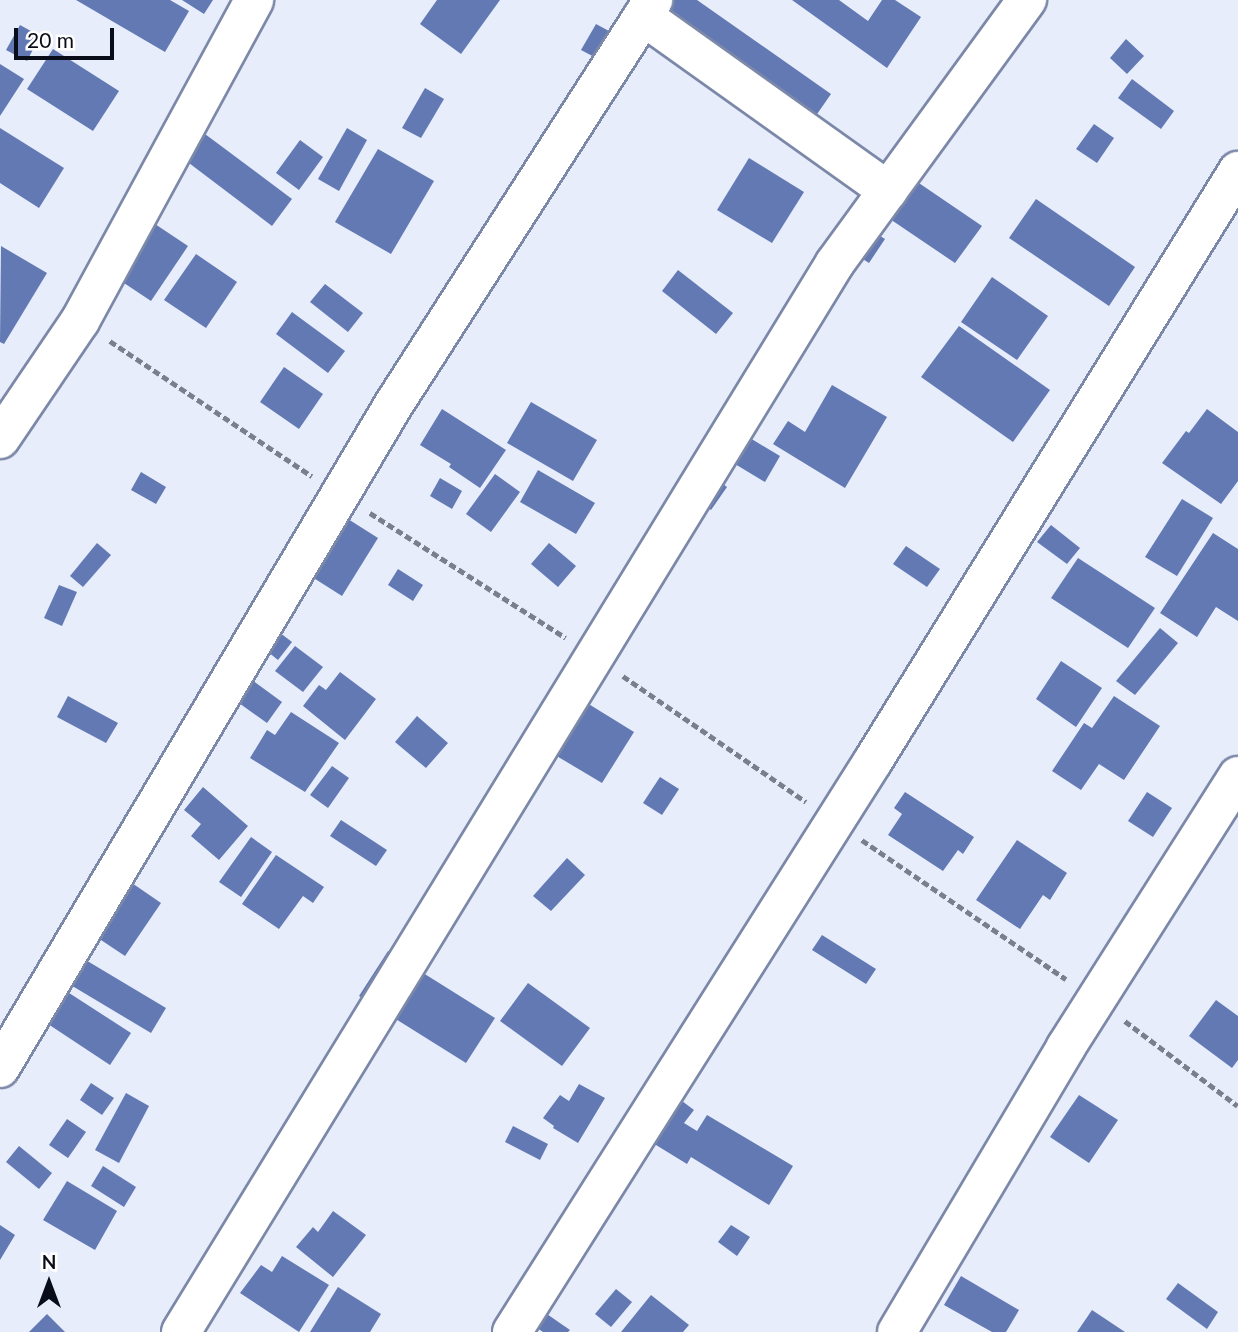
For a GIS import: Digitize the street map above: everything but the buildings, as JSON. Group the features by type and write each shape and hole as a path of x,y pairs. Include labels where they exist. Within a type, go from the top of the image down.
{"street":[{"path":"0,439 80,321 254,0"},
{"path":"181,1332 835,263 1027,0"},
{"path":"0,1068 394,404 648,8 888,191"},
{"path":"512,1332 835,822 1238,171"},
{"path":"897,1332 1097,1000 1238,776"}],"path":[{"path":"80,321 341,495 595,656 1097,1000 1238,1106"}]}
